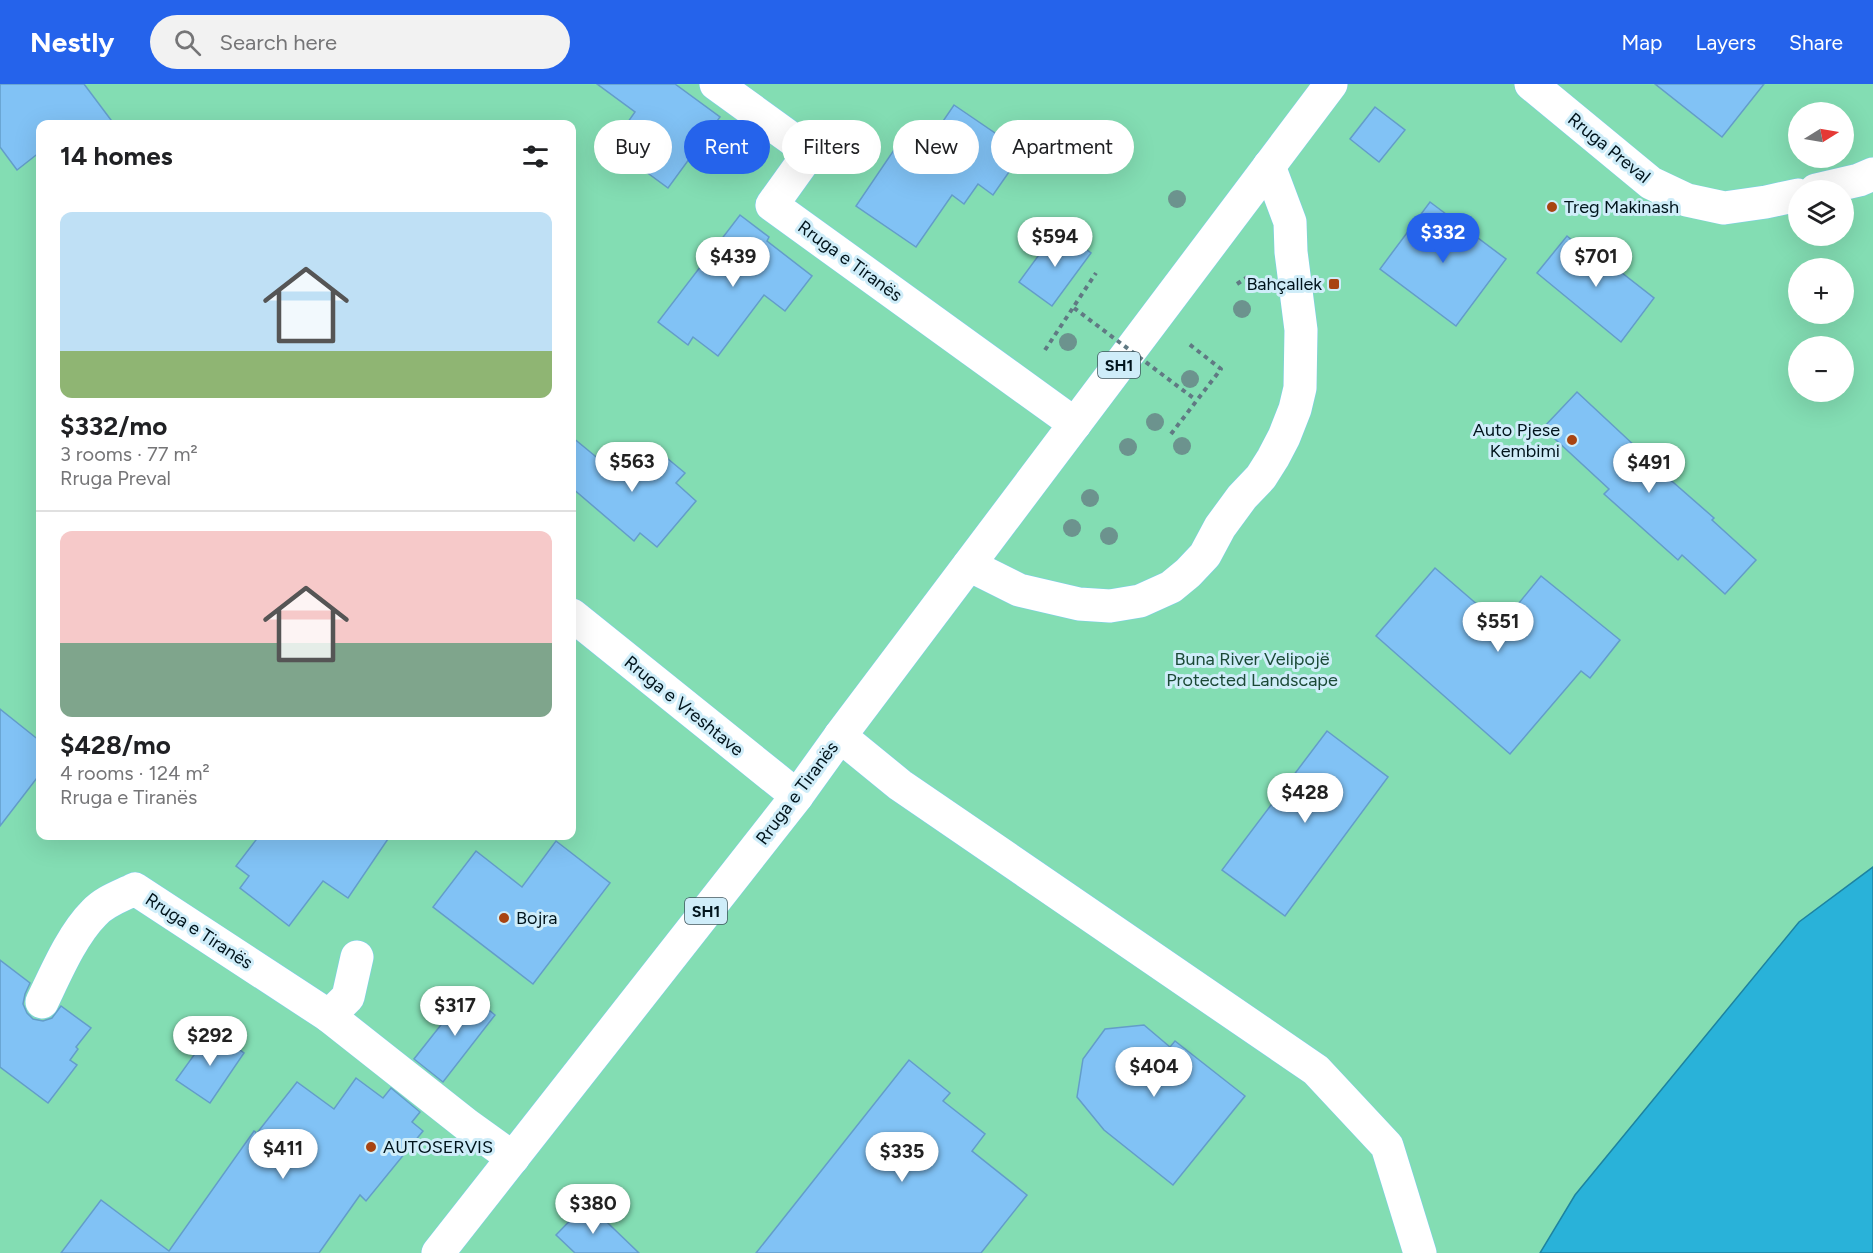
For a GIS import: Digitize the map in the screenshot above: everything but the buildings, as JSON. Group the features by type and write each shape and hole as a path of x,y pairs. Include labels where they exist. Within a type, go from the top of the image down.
{"street":[{"name":"Rruga e Tiranës","path":"716,84 810,153 772,205 1076,424"},
{"name":"Rruga e Tiranës","path":"438,1253 797,796 1331,84"},
{"name":"Rruga Preval","path":"1531,84 1651,183 1687,200 1724,208 1788,197"},
{"path":"969,565 1019,590 1079,604 1110,606 1140,601 1171,587 1205,555 1220,526 1261,477 1284,437 1300,388 1301,330 1290,222 1269,166"},
{"path":"1854,181 1873,174"},
{"name":"Rruga e Vreshtave","path":"576,618 797,796"},
{"path":"840,736 900,785 1316,1070 1387,1146 1420,1253"},
{"name":"Rruga e Tiranës","path":"42,1002 64,957 94,912 111,900 135,890 329,1016 467,1125 513,1158"},
{"path":"329,1016 348,997 357,957"}],"path":[{"path":"1043,352 1096,273"},
{"path":"1232,287 1246,278 1294,277"},
{"path":"1074,308 1196,400"},
{"path":"1171,434 1221,369 1185,340"}],"green space":[{"name":"Buna River Velipojë Protected Landscape","path":"0,84 1873,84 1873,1253 0,1253"}],"water":[{"path":"1873,867 1873,1253 1540,1253 1575,1195 1799,922"}],"place":[{"name":"Treg Makinash","path":"1552,207"},
{"name":"Bahçallek","path":"1334,284"},
{"name":"Auto Pjese Kembimi","path":"1572,440"},
{"name":"Bojra","path":"504,918"},
{"name":"AUTOSERVIS","path":"371,1147"}]}
